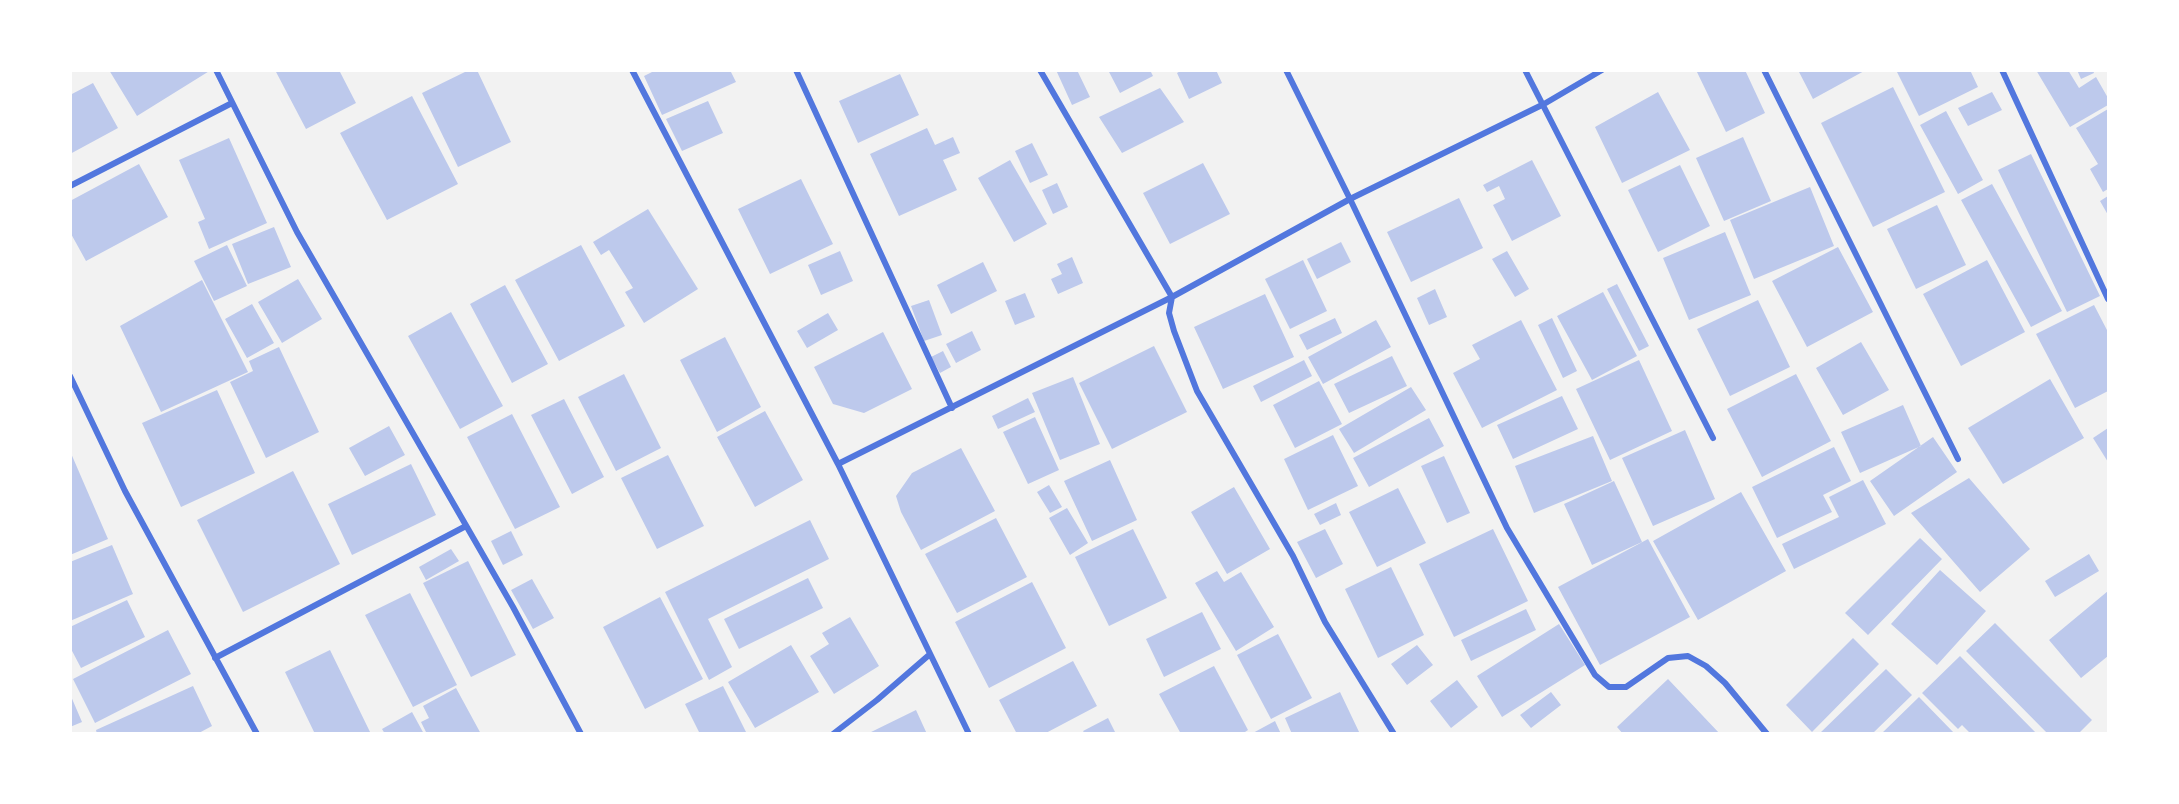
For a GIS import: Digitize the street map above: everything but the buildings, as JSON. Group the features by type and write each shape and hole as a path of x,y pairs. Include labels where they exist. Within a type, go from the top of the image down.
{"street":[{"path":"216,70 297,232 513,607 581,734"},
{"path":"632,70 838,464 969,734"},
{"path":"796,70 952,408"},
{"path":"1040,70 1172,297 1169,313 1174,332 1197,391 1293,556 1325,622 1394,734"},
{"path":"1286,70 1507,528 1595,675 1609,687 1626,687 1668,658 1688,656 1706,666 1725,683 1767,734"},
{"path":"1525,70 1713,438"},
{"path":"838,464 1172,297 1350,199 1544,104 1602,70"},
{"path":"1764,70 1959,459"},
{"path":"2002,70 2109,299"},
{"path":"70,186 232,103"},
{"path":"70,376 125,491 257,734"},
{"path":"215,658 466,526"},
{"path":"833,734 878,700 929,655"}]}
